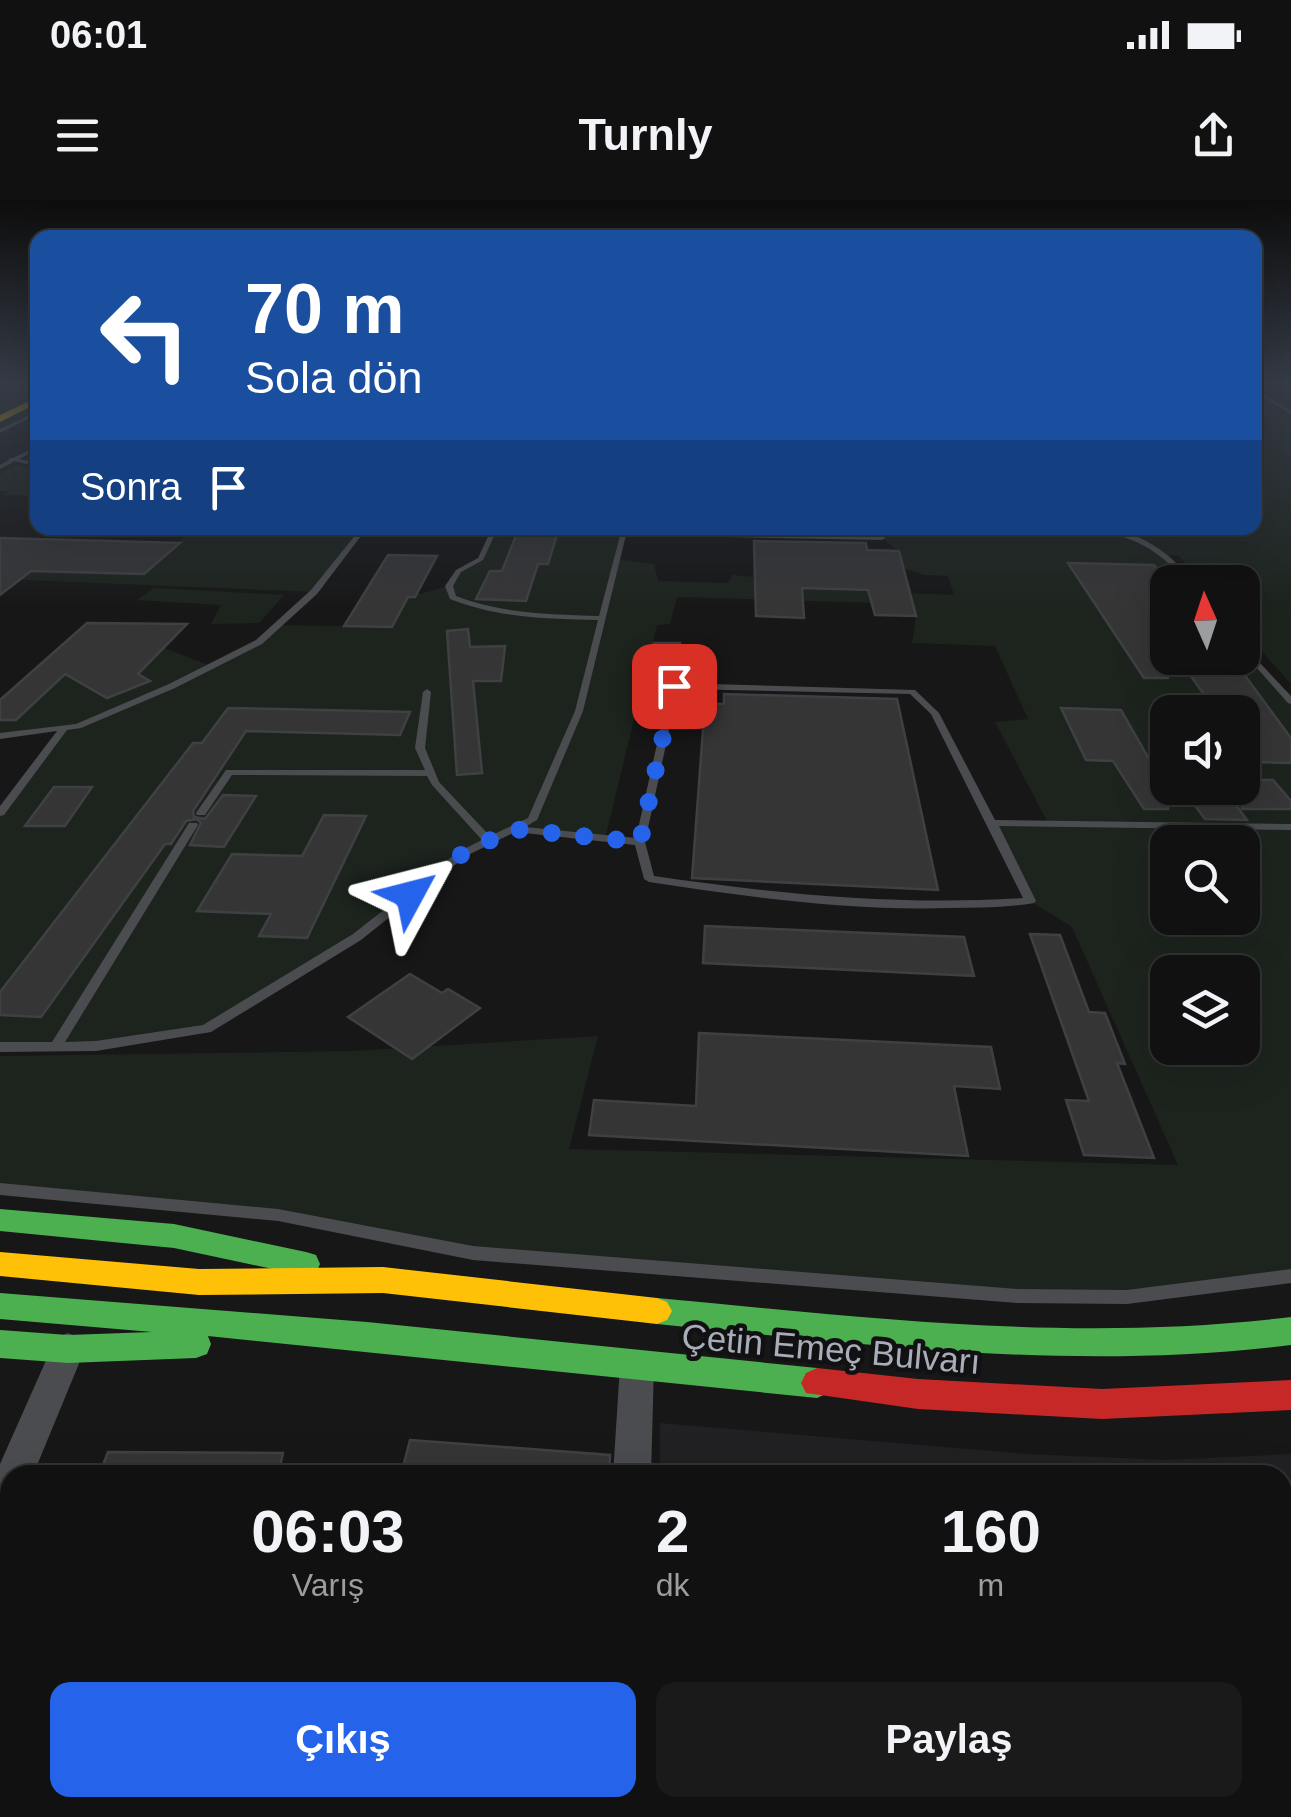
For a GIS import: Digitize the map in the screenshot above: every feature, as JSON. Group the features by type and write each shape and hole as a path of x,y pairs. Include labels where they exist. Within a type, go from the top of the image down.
{"main road":[{"name":"Çetin Emeç Bulvarı","path":"0,1220 174,1236 383,1280 641,1310 1046,1344 1184,1344 1291,1330"},
{"name":"Çetin Emeç Bulvarı","path":"0,1264 198,1282 383,1280"},
{"name":"Çetin Emeç Bulvarı","path":"0,1306 367,1336 918,1394 1102,1404 1291,1395"},
{"name":"Çetin Emeç Bulvarı","path":"0,1344 68,1349 367,1336"}],"street":[{"path":"18,1465 68,1349"},
{"path":"632,1465 637,1366"}],"lane":[{"path":"6,458 30,462"},
{"path":"0,467 14,459"},
{"path":"0,736 78,726 172,686 259,642 314,592 359,535"},
{"path":"492,535 481,559 458,571 449,586 453,597 474,607 514,614 602,618"},
{"path":"0,1047 96,1046 206,1028 357,937 462,854 532,820 579,711 623,535"},
{"path":"785,535 882,538 881,535"},
{"path":"1127,535 1146,540 1176,565"},
{"path":"1260,666 1291,701"},
{"path":"674,686 912,692 934,714 992,823 1030,901 958,908 798,901 648,879 640,842 674,686"},
{"path":"427,692 420,748 430,772 435,783 490,841"},
{"path":"0,813 64,728"},
{"path":"201,813 229,772 430,772"},
{"path":"992,823 1291,827"},
{"path":"55,1047 193,825"},
{"path":"513,829 640,842"},
{"path":"0,1189 278,1216 474,1253 1017,1296 1127,1297 1291,1276"}],"shaded area":[{"path":"1262,458 1291,458 1291,684 1260,649 1260,565 1186,565 1179,556 1170,555 1177,565 1150,565 1150,675 1260,675 1260,665 1291,701 1291,1276 1127,1297 473,1253 278,1215 0,1189 0,1056 354,1051 598,1036 569,1149 1178,1165 1072,927 1030,901 992,823 1048,823 995,722 1028,719 995,646 912,643 916,616 912,604 677,597 670,624 657,625 605,839 513,829 462,854 357,937 206,1029 96,1046 0,1047 0,813 63,729 0,736 0,700 87,623 187,624 164,648 211,666 259,642 278,625 391,627 408,597 449,586 458,571 481,559 495,535 623,535 617,559 654,564 658,581 728,583 732,575 755,577 757,587 954,595 948,576 924,575 903,568 899,551 882,538 727,535 1262,535"},
{"path":"16,465 30,467 30,496 4,495 9,491 0,491 0,474"},
{"path":"186,535 356,535 314,592 0,579 0,570 144,574"},
{"path":"154,588 284,595 259,623 211,624 221,605 137,600"},
{"path":"660,1423 1026,1454 1166,1460 1291,1454 1291,1465 660,1465"}],"building":[{"path":"516,535 557,535 548,564 538,564 526,601 476,599 490,571 502,571"},
{"path":"0,538 180,543 144,574 31,571 0,595"},
{"path":"754,541 866,543 867,550 899,551 916,616 875,615 868,590 802,588 804,618 756,616"},
{"path":"388,555 437,556 415,597 408,597 392,627 344,626"},
{"path":"1068,563 1154,565 1150,565 1150,675 1168,678 1144,678"},
{"path":"87,623 187,624 138,674 150,681 107,698 65,674 16,720 0,720 0,700"},
{"path":"468,629 470,647 505,646 501,681 473,681 482,773 457,775 447,631"},
{"path":"654,643 680,643 676,670 649,669"},
{"path":"1190,675 1245,675 1259,695 1204,695"},
{"path":"724,694 897,699 938,890 692,878 705,703 724,704"},
{"path":"1260,696 1291,738 1291,763 1260,762"},
{"path":"228,708 410,712 400,735 246,731 193,811 194,817 205,819 223,795 256,796 224,847 190,845 201,823 197,819 186,821 171,844 165,844 41,1017 0,1015 0,992 193,743 202,743"},
{"path":"1061,708 1121,710 1150,761 1150,805 1168,805 1168,809 1144,809 1113,761 1086,760"},
{"path":"1260,780 1273,780 1291,801 1291,809 1242,809 1242,805 1260,805"},
{"path":"54,787 92,787 65,826 25,826"},
{"path":"1195,805 1236,805 1247,820 1205,819"},
{"path":"324,815 366,816 307,938 259,936 271,914 197,911 232,854 302,856"},
{"path":"705,926 964,937 974,976 703,963"},
{"path":"1030,934 1060,935 1089,1012 1105,1013 1125,1064 1117,1063 1154,1158 1084,1155 1066,1100 1089,1101"},
{"path":"410,974 442,993 448,989 480,1008 412,1059 348,1017"},
{"path":"699,1033 991,1047 1000,1089 954,1086 968,1156 589,1135 594,1100 696,1106"},
{"path":"410,1440 610,1455 610,1465 404,1465"},
{"path":"108,1452 283,1453 280,1465 103,1465"}],"traffic: fast":[{"path":"0,1220 174,1236 306,1264"},
{"path":"0,1306 367,1336 817,1383"},
{"path":"657,1311 894,1334 1054,1344 1212,1341 1291,1331"},
{"path":"0,1344 68,1349 196,1344"}],"traffic: slow":[{"path":"0,1264 199,1282 383,1280 657,1311"}],"traffic: jam":[{"path":"817,1383 918,1394 1102,1404 1291,1395"}],"route":[{"path":"410,895 462,854 513,829 640,842 674,686"}]}
